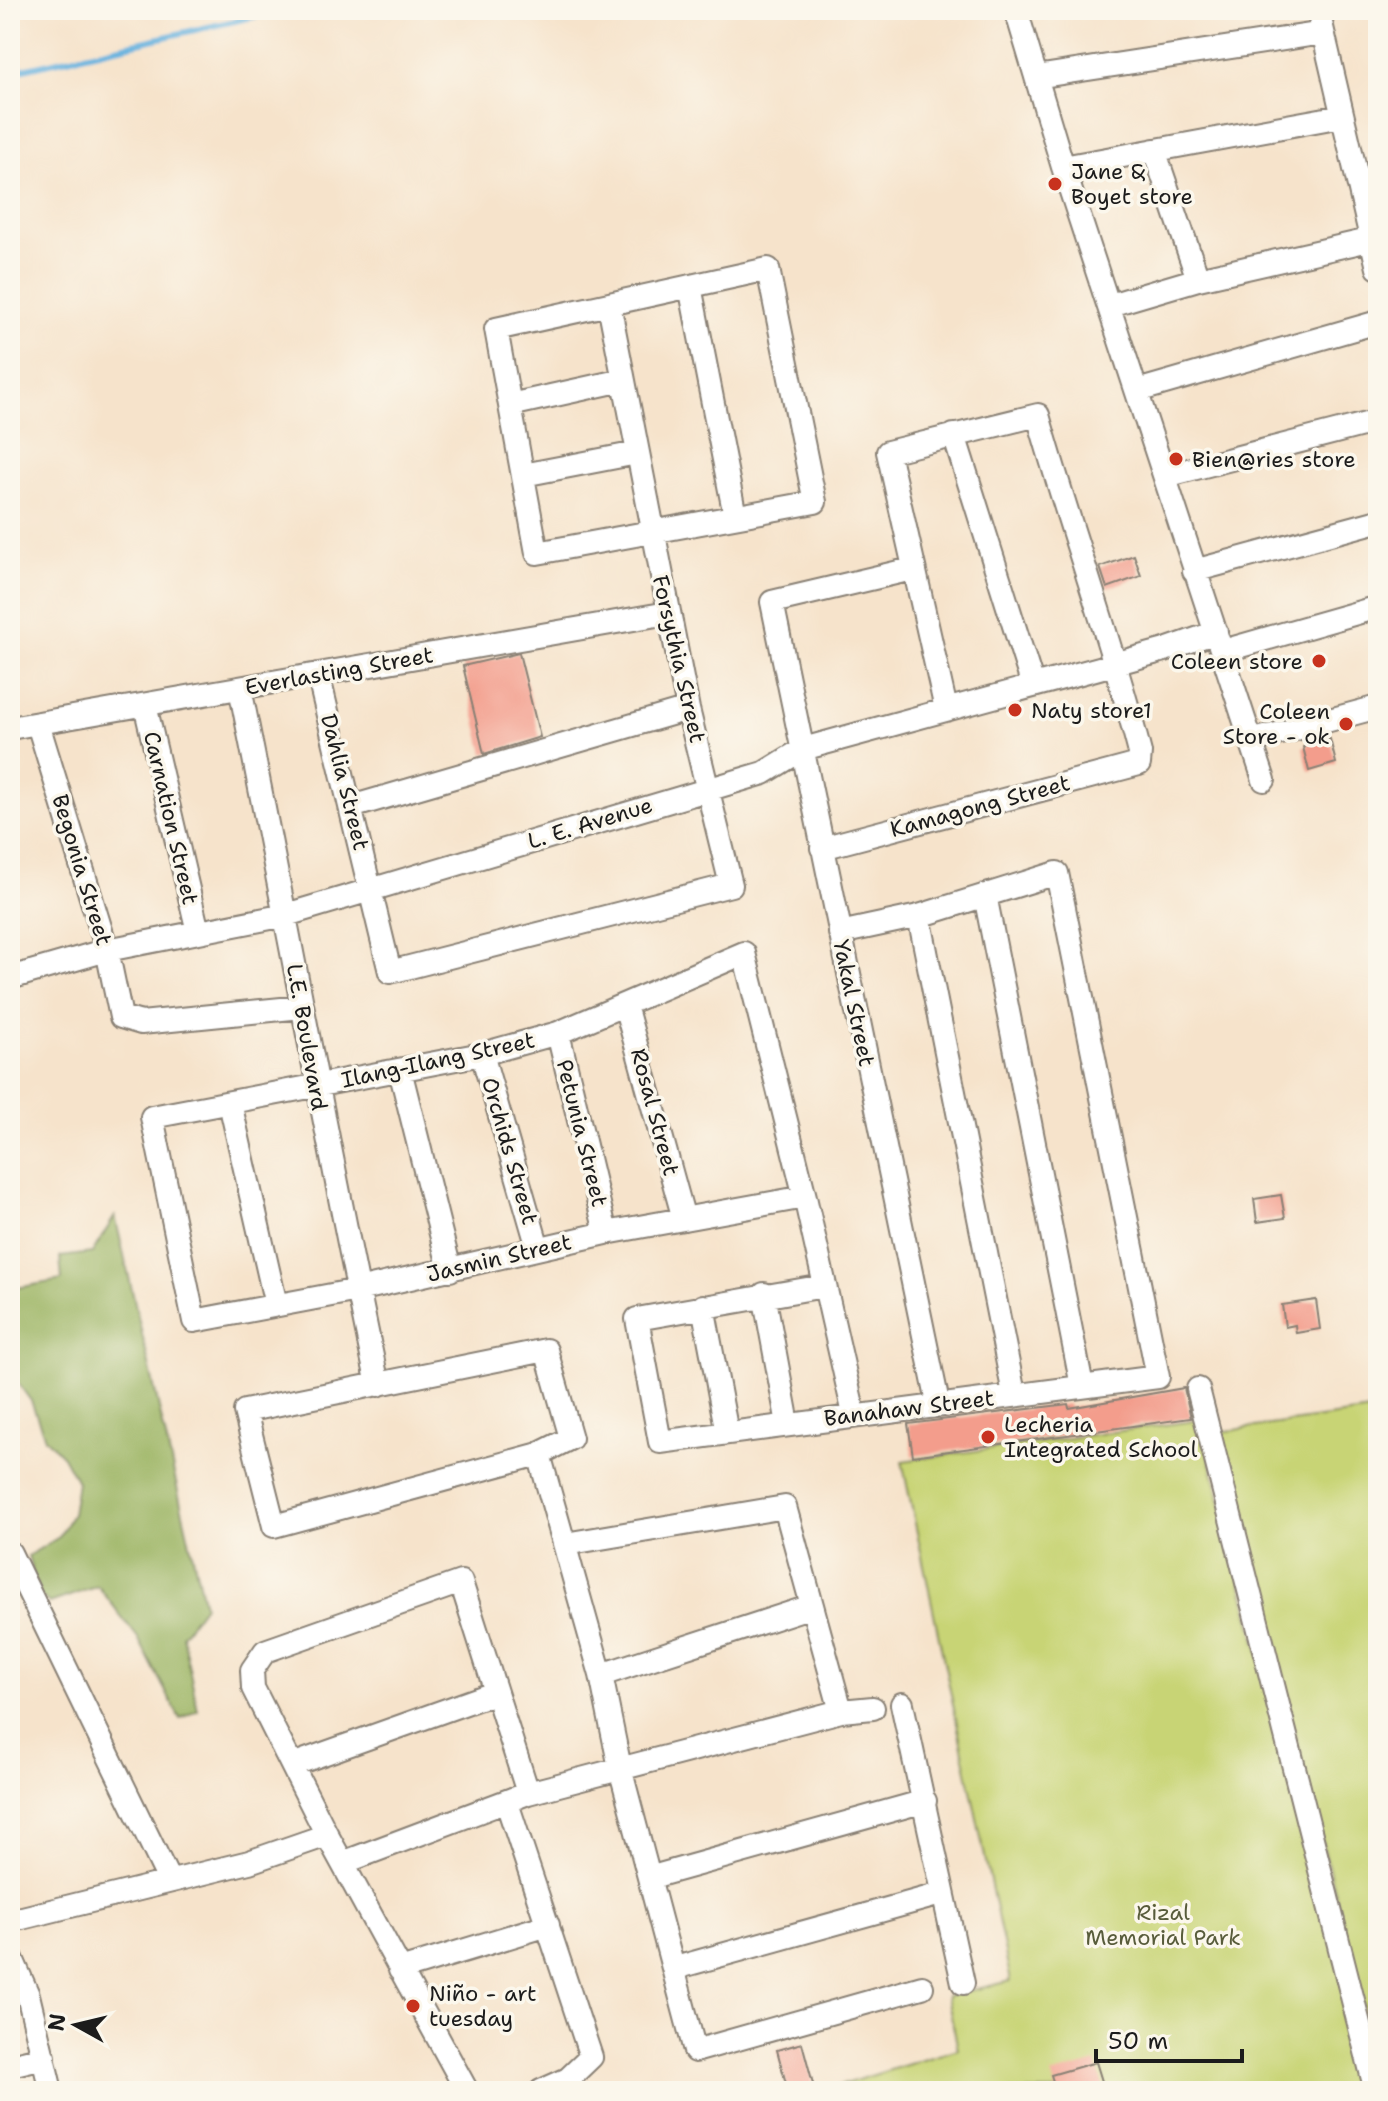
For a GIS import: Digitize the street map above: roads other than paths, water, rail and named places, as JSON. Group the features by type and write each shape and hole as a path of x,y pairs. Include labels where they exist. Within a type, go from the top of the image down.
{"street":[{"path":"1016,10 1063,167 1264,780"},
{"path":"1318,10 1374,239 1378,268"},
{"path":"1036,77 1323,33"},
{"path":"1063,167 1342,116"},
{"path":"1154,150 1198,279"},
{"path":"1110,305 1198,279 1374,239"},
{"path":"768,269 815,502 537,553 496,329 609,304 768,269"},
{"path":"690,286 735,516"},
{"name":"Forsythia Street","path":"372,890 390,972 731,885 688,709 609,304"},
{"path":"1137,391 1378,322"},
{"path":"510,405 623,380"},
{"path":"946,709 888,452 1038,415 1067,518 1117,662"},
{"path":"1165,476 1378,421"},
{"path":"954,435 1033,686"},
{"path":"523,475 637,453"},
{"path":"1194,571 1378,521"},
{"name":"Yakal Street","path":"912,569 772,602 938,1403"},
{"name":"L. E. Avenue","path":"10,978 107,950 286,915 708,787 764,773 803,749 1117,662 1378,607"},
{"name":"Everlasting Street","path":"10,728 668,613"},
{"name":"Kamagong Street","path":"822,848 1139,764 1140,753 1117,662"},
{"name":"Dahlia Street","path":"318,674 372,890"},
{"name":"L.E. Boulevard","path":"240,688 286,915 315,1086 378,1385"},
{"name":"Carnation Street","path":"145,705 198,932"},
{"path":"1251,741 1378,707"},
{"path":"351,807 688,709"},
{"name":"Begonia Street","path":"38,724 107,950 121,1017 141,1023 302,1007"},
{"name":"Banahaw Street","path":"703,1306 637,1319 660,1442 938,1403 1158,1377 1057,873 985,895"},
{"path":"840,933 919,916 985,895 1082,1386"},
{"path":"919,916 1014,1394"},
{"name":"Ilang-Ilang Street","path":"194,1321 152,1117 482,1054 558,1033 744,953 805,1197"},
{"name":"Rosal Street","path":"625,1005 684,1219"},
{"name":"Petunia Street","path":"558,1033 606,1233"},
{"name":"Orchids Street","path":"482,1054 538,1248"},
{"path":"400,1070 450,1270"},
{"path":"230,1103 276,1305"},
{"path":"805,1197 854,1414"},
{"name":"Jasmin Street","path":"194,1321 358,1290 606,1233 805,1197"},
{"path":"727,1433 703,1306 824,1286"},
{"path":"764,1294 788,1424"},
{"path":"546,1350 571,1438 539,1454 274,1526 245,1411 546,1350"},
{"path":"1198,1389 1376,2091"},
{"path":"539,1454 601,1675 620,1768 652,1877 695,2051 922,1987"},
{"path":"565,1544 785,1507 841,1711"},
{"path":"10,1553 169,1880"},
{"path":"467,2091 345,1862 327,1835 253,1688 252,1670 265,1651 461,1582 494,1693 548,1925 591,2057 568,2079 541,2091"},
{"path":"601,1675 812,1606"},
{"path":"292,1765 494,1693"},
{"path":"902,1704 925,1801 941,1894 963,1983"},
{"path":"345,1862 518,1798 620,1768 841,1711 873,1708"},
{"path":"652,1877 925,1801"},
{"path":"10,1921 249,1862 327,1835"},
{"path":"675,1968 941,1894"},
{"path":"400,1970 548,1925"},
{"path":"10,1954 28,1995 51,2091"},
{"path":"10,2065 44,2057"}],"waterway":[{"path":"10,72 283,10"}],"place":[{"name":"Jane & Boyet store","path":"1055,184"},
{"name":"Bien@ries store","path":"1176,459"},
{"name":"Coleen store","path":"1319,661"},
{"name":"Naty store1","path":"1015,710"},
{"name":"Coleen Store - ok","path":"1346,724"},
{"name":"Lecheria Integrated School","path":"988,1437"},
{"name":"Niño - art tuesday","path":"413,2006"}],"park label":[{"name":"Rizal Memorial Park","path":"1163,1924"}]}
